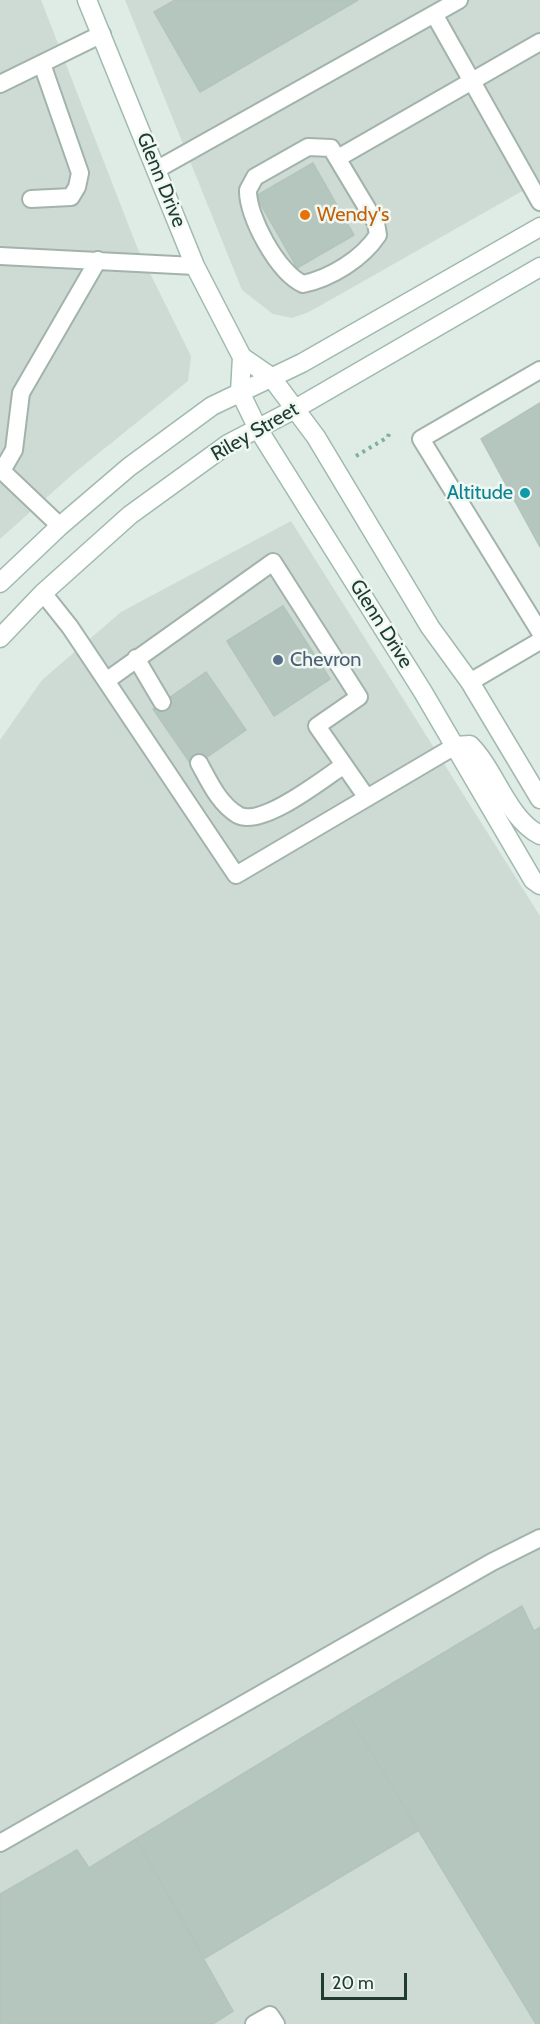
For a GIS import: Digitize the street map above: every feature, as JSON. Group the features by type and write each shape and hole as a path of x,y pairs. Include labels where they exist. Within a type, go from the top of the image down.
{"street":[{"name":"Glenn Drive","path":"87,0 195,266 242,357 272,377 316,437 430,627 470,682 540,799"},
{"name":"Riley Street","path":"0,583 60,526 155,448 212,406 302,363 540,227"},
{"name":"Riley Street","path":"0,638 43,593 130,515 176,479 228,444 295,409 540,267"},
{"name":"Glenn Drive","path":"242,357 240,392 258,429 455,746 533,880 540,885"},
{"path":"455,746 470,745 484,759 507,800 529,830 540,835"}],"lane":[{"path":"156,170 459,0"},
{"path":"434,14 540,202"},
{"path":"0,84 102,34"},
{"path":"338,158 540,42"},
{"path":"31,199 71,197 77,187 80,173 42,64"},
{"path":"309,147 331,148 338,158 376,223 378,235 369,248 350,262 316,281 303,284 287,273 251,215 248,190 255,177 309,147"},
{"path":"0,256 195,266"},
{"path":"60,526 1,469 14,450 21,393 98,260"},
{"path":"540,370 421,439 540,632"},
{"path":"106,681 273,562 358,697 317,726 367,798"},
{"path":"43,593 106,681 236,875 455,746"},
{"path":"470,682 540,641"},
{"path":"136,658 162,702"},
{"path":"199,763 222,801 239,816 257,817 279,808 344,765"},
{"path":"0,1843 492,1562 540,1538"},
{"path":"254,2024 270,2014 276,2024"}],"path":[{"path":"356,456 388,437 390,430"}],"shaded area":[{"path":"0,0 41,0 137,247 191,356 188,381 73,474 0,539"},
{"path":"125,0 540,0 540,181 309,312 292,318 273,314 242,290"},
{"path":"291,521 540,916 540,2024 0,2024 0,740 42,680 121,612"}],"building":[{"path":"175,0 358,0 200,92 154,12"},
{"name":"Wendy's","path":"313,163 354,235 297,268 256,196"},
{"name":"Altitude","path":"540,403 540,547 481,439"},
{"name":"Chevron","path":"283,606 330,679 274,716 227,641"},
{"path":"206,672 246,730 193,767 153,709"},
{"path":"522,1606 534,1631 540,1627 540,2024 536,2024 346,1711"},
{"path":"346,1711 419,1830 205,1958 136,1839"},
{"path":"136,1839 233,2011 213,2024 0,2024 0,1894 77,1850 89,1868"}],"place":[{"name":"Wendy's","path":"305,215"},
{"name":"Altitude","path":"525,493"},
{"name":"Chevron","path":"278,660"}]}
